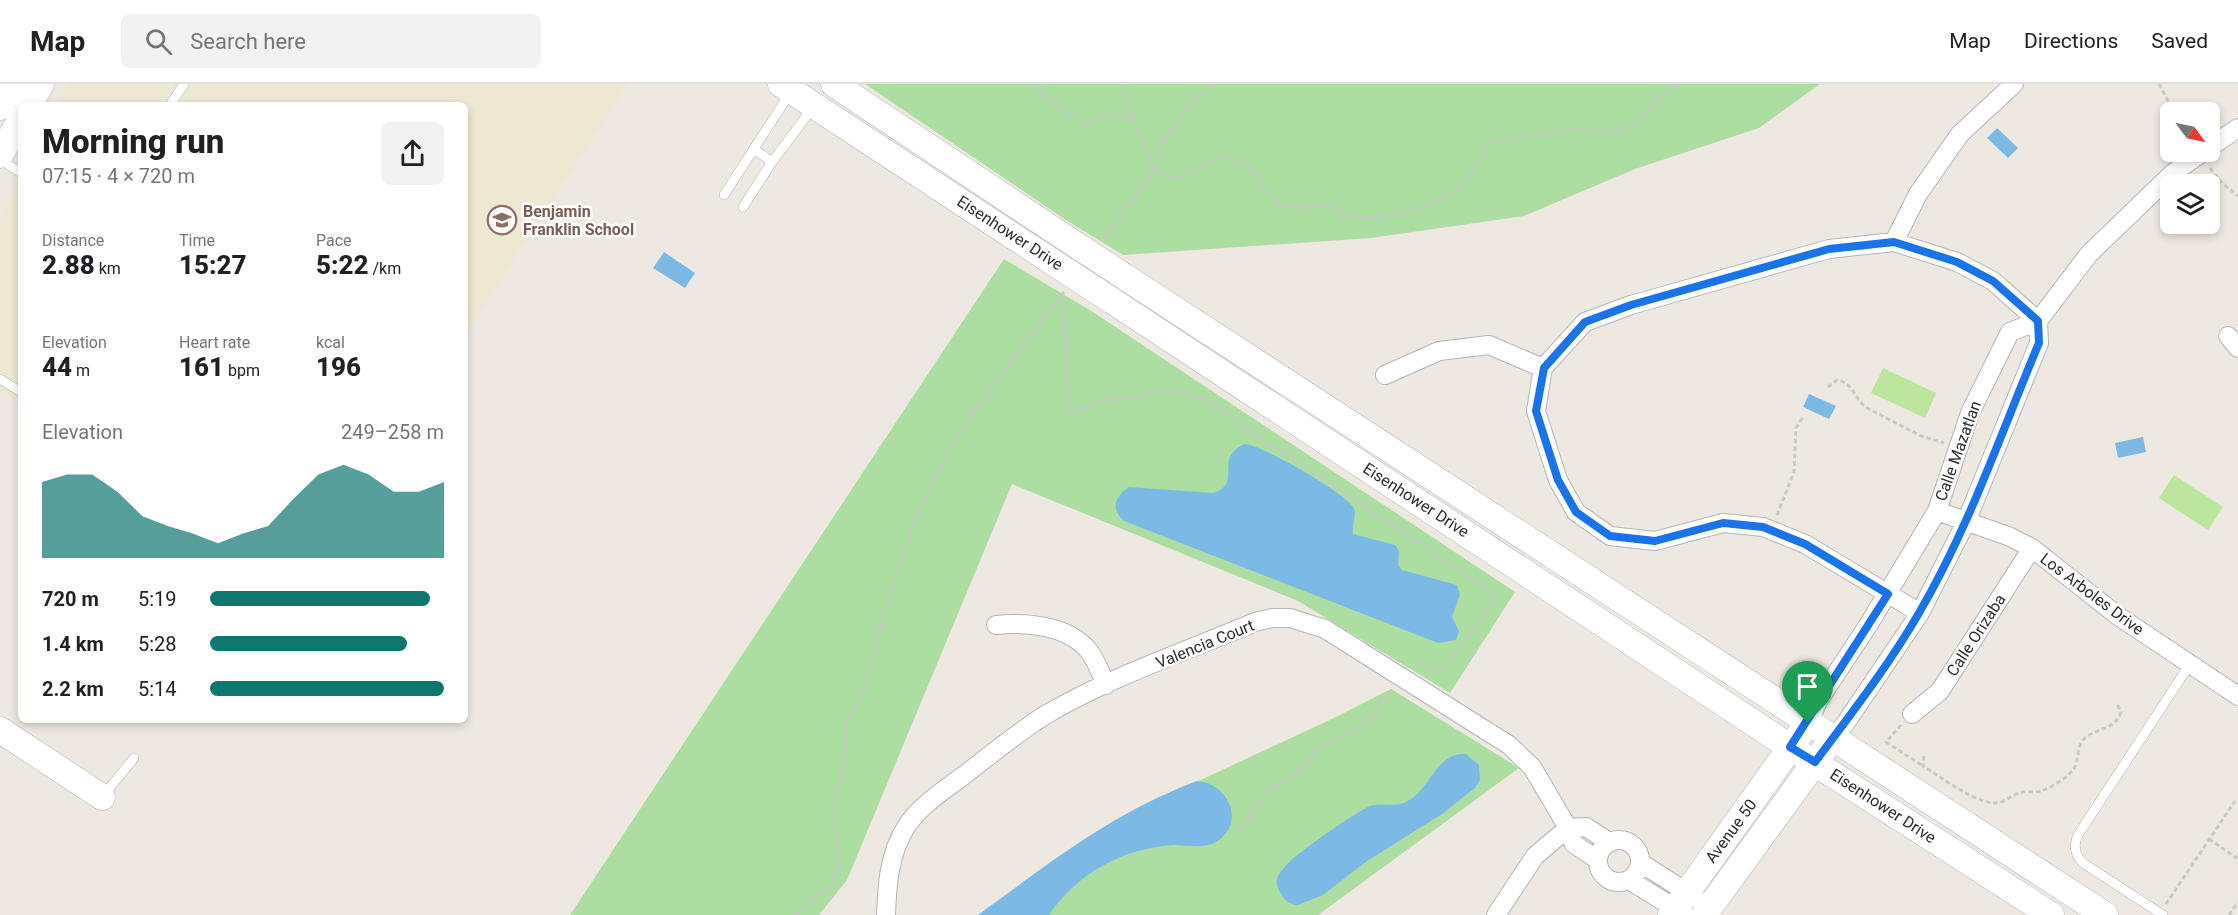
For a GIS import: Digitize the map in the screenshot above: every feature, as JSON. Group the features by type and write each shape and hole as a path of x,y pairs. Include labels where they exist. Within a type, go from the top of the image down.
{"main road":[{"path":"0,107 15,84"},
{"path":"31,102 41,84"},
{"path":"786,87 807,84 868,123 896,126"},
{"name":"Eisenhower Drive","path":"834,84 1125,278 2104,915"},
{"name":"Eisenhower Drive","path":"786,87 1790,747 2051,915"},
{"path":"0,155 18,124"},
{"name":"Avenue 50","path":"1679,908 1808,723"},
{"path":"0,730 102,797"},
{"name":"Avenue 50","path":"1710,911 1832,739"}],"street":[{"path":"1894,242 1918,194 1960,134 2013,84"},
{"path":"2220,140 2238,128"},
{"path":"1920,613 1805,544 1763,527 1723,523 1655,541 1610,536 1576,512 1558,480 1536,411 1544,368 1585,322 1631,305 1829,249 1894,242 1957,262 1993,281 2038,321 2089,254 2173,173 2188,162"},
{"name":"Calle Mazatlan","path":"1832,739 1845,724 1920,613 1966,522 2039,343 2038,321 2010,332 1970,413 1937,511 1888,594"},
{"path":"1385,375 1439,351 1489,345 1544,368"},
{"name":"Los Arboles Drive","path":"1937,511 2008,536 2032,548 2118,616 2238,696"},
{"name":"Calle Orizaba","path":"1912,714 1940,691 2032,548"},
{"path":"1808,723 1818,701 1888,594"},
{"name":"Valencia Court","path":"886,915 887,885 892,861 898,842 914,816 990,755 1046,715 1106,685 1255,622 1272,618 1290,618 1325,629 1509,745 1522,756 1545,787 1568,828 1574,844 1598,860 1599,869 1608,880 1615,882 1629,880 1679,908 1710,911"},
{"path":"996,625 1015,623 1035,625 1077,640 1089,652 1106,685"},
{"name":"Valencia Court","path":"1568,828 1586,827 1609,842 1619,839 1632,844 1637,849 1641,863 1679,908"},
{"path":"1496,915 1536,856 1552,839 1568,828"},
{"path":"1598,860 1602,849 1609,842"},
{"path":"1629,880 1635,876 1641,863"}],"lane":[{"path":"172,102 184,84"},
{"path":"723,195 753,149 786,87"},
{"path":"743,207 771,162 815,105"},
{"path":"753,149 771,162"},
{"path":"0,159 18,171"},
{"path":"0,379 18,390"},
{"path":"2162,914 2083,863 2076,854 2075,844 2078,835 2190,664"},
{"path":"102,797 134,758"}],"path":[{"path":"1035,84 1053,103 1084,125 1109,115 1132,119"},
{"path":"1123,84 1132,119 1154,172"},
{"path":"1100,244 1154,172 1165,139 1187,107 1215,84"},
{"path":"1154,172 1182,177 1220,156 1236,158 1252,171 1268,194 1281,204 1298,209 1327,205 1354,217 1386,217 1417,209 1454,190 1471,172 1491,143 1570,130 1615,132 1636,123 1666,92 1680,84"},
{"path":"2159,84 2169,102"},
{"path":"2210,162 2221,182 2238,196"},
{"path":"795,915 831,886 840,868 834,815 844,765 845,729 870,678 878,637 913,525 949,449 1067,289"},
{"path":"1060,298 1065,323 1067,406 1075,413 1104,400 1135,398 1156,390 1182,393 1211,401 1268,445 1288,455 1491,592 1496,601 1446,665 1441,669 1414,664 1407,667 1360,729 1320,747 1301,769 1268,792 1238,832"},
{"path":"1828,387 1837,380 1844,381 1851,386 1859,403 1867,408 1921,436 1958,448"},
{"path":"1774,531 1782,499 1794,472 1796,428 1803,417"},
{"path":"1912,714 1886,742 1961,789 1993,803 2004,802 2023,792 2041,791 2069,775 2078,765 2080,745 2085,738 2113,725 2119,718 2121,712 2117,704"},
{"path":"1923,766 1924,756"},
{"path":"2162,914 2235,801"},
{"path":"2209,839 2238,859"},
{"path":"2229,915 2238,902"}],"shaded area":[{"name":"Benjamin Franklin School","path":"69,84 628,84 468,330 468,102 57,102"},
{"path":"18,181 18,402 0,390 0,221"}],"green space":[{"path":"865,84 1820,84 1759,128 1635,169 1524,216 1371,238 1123,255 1066,220"},
{"path":"1004,259 1093,312 1515,592 1450,693 1298,601 1012,484 847,880 819,915 570,915"},
{"path":"1883,368 1936,393 1925,418 1871,393"},
{"path":"2174,475 2223,507 2208,530 2159,498"},
{"path":"1391,689 1519,768 1318,915 982,915 1134,811"}],"water":[{"path":"1997,128 2018,148 2008,158 1987,138"},
{"path":"664,252 695,273 685,288 653,268"},
{"path":"1809,394 1836,406 1829,419 1803,407"},
{"path":"2143,437 2146,452 2118,458 2115,443"},
{"path":"1245,444 1285,461 1347,500 1354,510 1353,534 1395,545 1399,551 1398,565 1402,570 1457,585 1460,595 1452,617 1459,631 1456,640 1438,643 1124,521 1117,512 1116,503 1120,494 1129,487 1213,493 1222,489 1228,477 1230,456"},
{"path":"1460,754 1466,754 1479,765 1480,780 1475,788 1442,814 1367,861 1323,895 1298,905 1291,904 1283,897 1277,882 1282,870 1289,862 1339,825 1370,806 1397,805 1414,797 1444,762"},
{"path":"1197,781 1217,788 1229,804 1232,813 1231,823 1227,832 1219,840 1203,846 1155,847 1120,857 1103,865 1073,887 1049,915 978,915 1110,823"}],"place":[{"name":"Benjamin Franklin School","path":"502,220"}],"route":[{"path":"1894,242 1957,262 1993,281 2038,321 2039,343 1966,522 1920,613 1845,724 1815,762 1790,747 1808,723 1818,701 1888,594 1805,544 1763,527 1723,523 1655,541 1610,536 1576,512 1558,480 1536,411 1544,368 1585,322 1631,305 1829,249 1894,242"}]}
